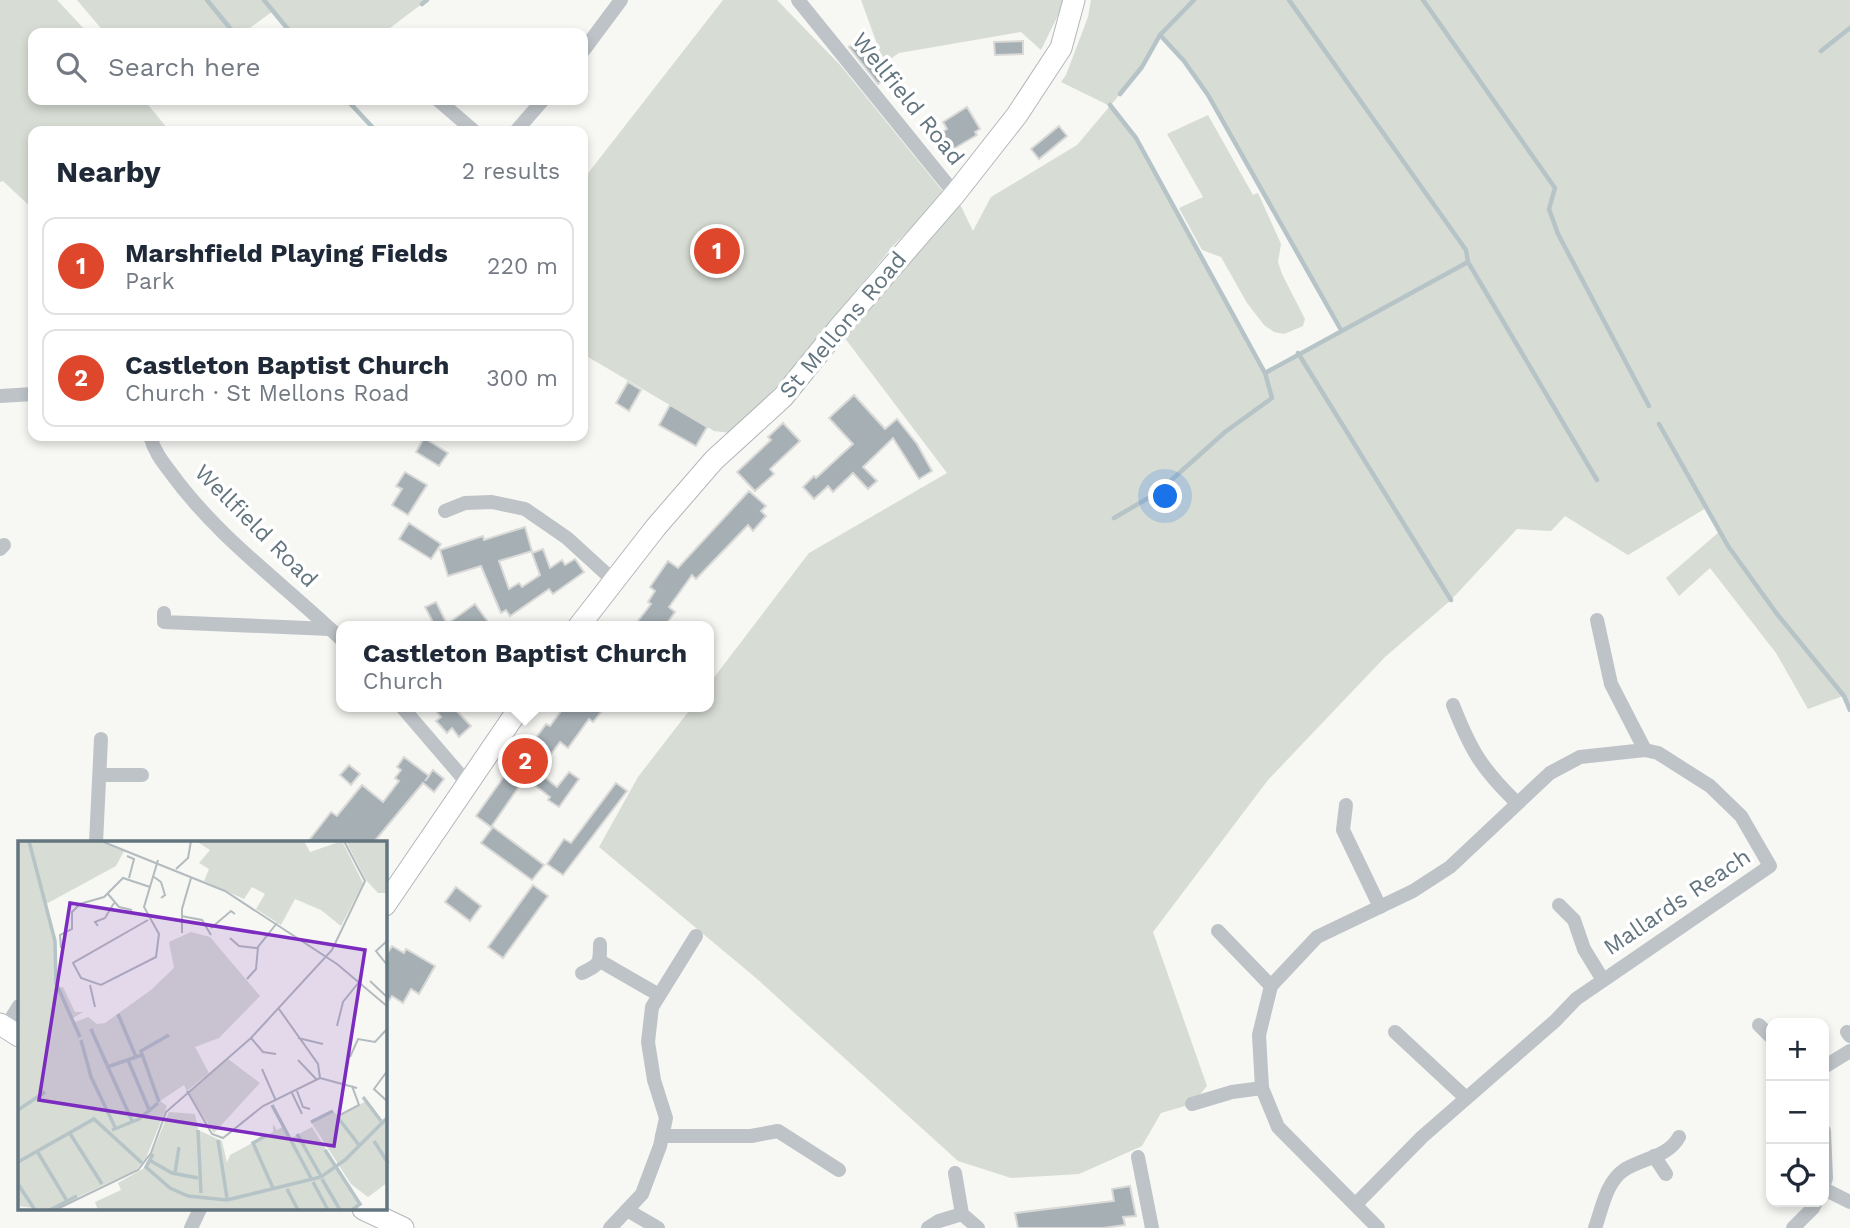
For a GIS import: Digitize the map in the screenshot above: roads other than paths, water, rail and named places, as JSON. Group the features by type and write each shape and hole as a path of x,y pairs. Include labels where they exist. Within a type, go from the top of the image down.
{"street":[{"path":"588,44 621,0"},
{"name":"Wellfield Road","path":"798,0 955,194"},
{"name":"St Mellons Road","path":"583,621 613,580 714,460 783,397 955,194 1017,115 1061,48 1074,0"},
{"path":"444,105 468,126"},
{"path":"520,126 539,105"},
{"path":"0,396 28,394"},
{"name":"Wellfield Road","path":"151,441 153,448 180,485 210,519 336,634"},
{"path":"445,511 465,503 492,502 525,509 567,538 613,580"},
{"path":"164,612 164,622 330,629"},
{"path":"1378,1228 1278,1126 1262,1088 1259,1035 1271,986 1317,937 1413,891 1450,867 1550,773 1580,757 1645,750 1611,684 1597,620"},
{"path":"1452,705 1469,745 1490,777 1517,803"},
{"path":"406,712 468,784"},
{"path":"387,902 517,712"},
{"path":"96,841 101,739"},
{"name":"Mallards Reach","path":"1356,1204 1422,1137 1555,1021 1576,999 1770,866 1741,816 1710,786 1658,753 1645,750"},
{"path":"101,775 142,775"},
{"path":"1346,805 1343,830 1380,907"},
{"name":"Mallards Reach","path":"1559,905 1574,920 1584,949 1603,980"},
{"path":"1218,931 1271,986"},
{"path":"610,1228 642,1194 662,1136 666,1118 654,1080 648,1042 652,1007 696,936"},
{"path":"582,973 600,961 600,944"},
{"path":"600,961 659,995"},
{"path":"8,1029 18,1008"},
{"path":"1759,1026 1766,1032"},
{"path":"1395,1032 1466,1098"},
{"path":"1829,1064 1850,1051"},
{"path":"1192,1104 1232,1092 1262,1088"},
{"path":"662,1136 751,1136 778,1131 839,1170"},
{"path":"1595,1228 1608,1191 1622,1171 1674,1146 1679,1137"},
{"path":"1654,1156 1666,1174"},
{"path":"1138,1157 1152,1228"},
{"path":"955,1173 962,1214 978,1228"},
{"path":"1829,1189 1850,1202"},
{"path":"1793,1228 1814,1207"},
{"path":"191,1228 200,1210"},
{"path":"365,1210 403,1228"},
{"path":"626,1210 658,1228"},
{"path":"928,1228 939,1221 962,1214"}],"waterway":[{"path":"207,0 230,28"},
{"path":"264,0 287,28"},
{"path":"422,4 427,0"},
{"path":"1120,94 1142,67 1160,35 1194,0"},
{"path":"1289,0 1466,250 1468,262 1597,480"},
{"path":"1423,0 1555,188 1549,209 1558,234 1649,406"},
{"path":"1821,51 1850,28"},
{"path":"1160,35 1184,61 1208,95 1341,330"},
{"path":"352,105 371,126"},
{"path":"1110,105 1136,138 1265,373 1272,398 1225,432 1157,493 1114,518"},
{"path":"1265,373 1468,262"},
{"path":"1298,353 1451,600"},
{"path":"1659,424 1728,546 1777,614 1844,696 1850,710"}],"place":[{"name":"Marshfield Playing Fields","path":"717,251"},
{"name":"Castleton Baptist Church","path":"525,761"}]}
